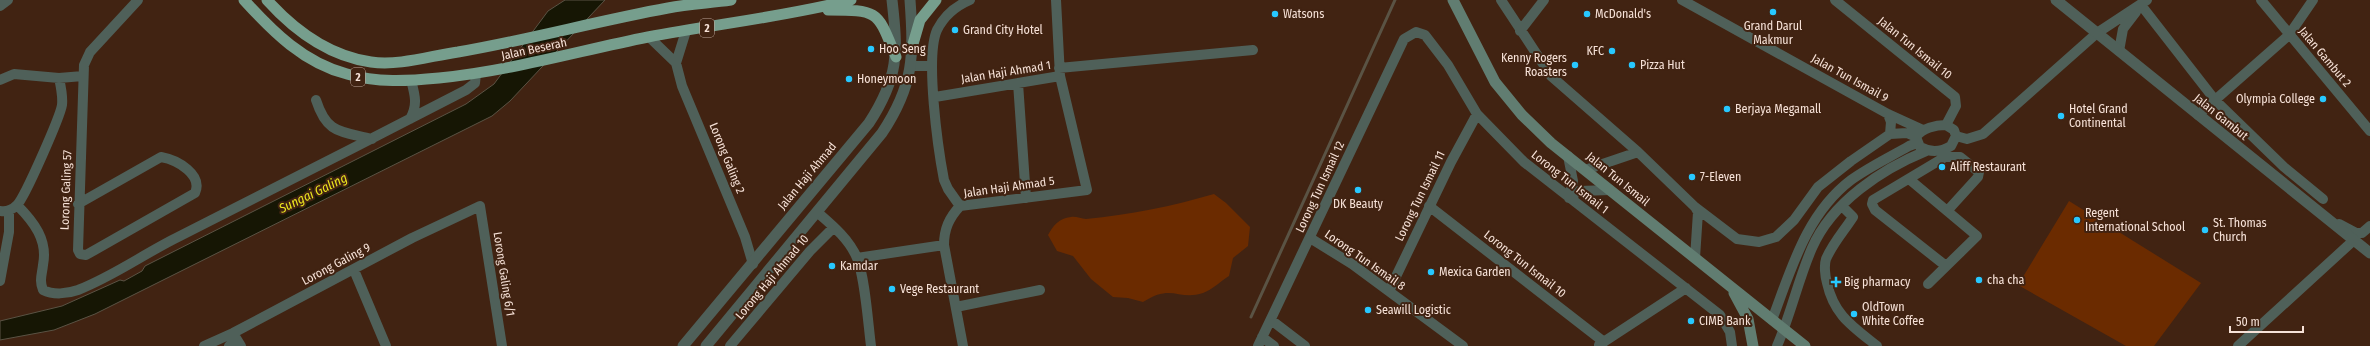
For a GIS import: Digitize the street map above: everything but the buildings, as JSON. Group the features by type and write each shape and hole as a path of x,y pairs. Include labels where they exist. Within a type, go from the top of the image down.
{"highway":[{"name":"Jalan Beserah","path":"244,0 288,45 315,62 345,74 371,80 410,80 476,74 649,37 810,10 851,0"},
{"name":"Jalan Beserah","path":"267,0 299,31 323,46 350,58 372,62 406,61 508,43 669,8 730,0"},
{"path":"913,44 920,20 936,0"},
{"path":"810,10 866,11 877,17 884,27 896,57"}],"main road":[{"name":"Jalan Tun Ismail","path":"1452,0 1495,82 1522,116 1585,170 1805,346"},
{"path":"1727,283 1748,319 1753,346"}],"street":[{"path":"0,6 8,0"},
{"name":"Lorong Galing 57","path":"78,204 151,161 161,157 180,164 196,179 198,186 195,194 86,255 80,254 78,250 78,204 84,65 90,52 138,0"},
{"name":"Jalan Haji Ahmad","path":"683,346 753,264 792,214 869,123 883,102 896,57 892,0"},
{"path":"706,346 882,133 894,116 906,87 911,66 913,44 910,0"},
{"path":"960,206 948,189 944,180 932,66 936,31 946,16 970,0"},
{"path":"1056,0 1059,72 1253,50"},
{"path":"1501,0 1551,76 1638,152 1695,207 1737,239 1752,242 1771,239 1788,227 1818,187 1851,161 1890,134 1908,133 1919,137 1926,151"},
{"path":"1520,31 1544,0"},
{"name":"Jalan Tun Ismail 9","path":"1682,0 1888,114 1919,137"},
{"name":"Jalan Tun Ismail 10","path":"1835,0 1955,97 1956,106 1946,124"},
{"name":"Jalan Gambut","path":"2056,0 2370,253"},
{"name":"Jalan Gambut 2","path":"2262,0 2289,35 2370,131"},
{"path":"2198,115 2289,35 2313,0"},
{"path":"1956,136 1967,139 1983,134 2097,33 2144,3"},
{"path":"2118,50 2123,29 2144,3"},
{"path":"2144,3 2215,100 2284,166 2323,199"},
{"path":"649,37 676,63 686,32"},
{"name":"Lorong Tun Ismail 1","path":"1404,39 1416,32 1425,35 1448,65 1477,114 1524,162 1686,288 1724,320 1730,332 1732,346"},
{"name":"Lorong Tun Ismail 12","path":"1260,342 1404,39"},
{"name":"Lorong Galing 2","path":"676,63 682,86 745,237 753,264"},
{"path":"911,66 932,66"},
{"name":"Jalan Haji Ahmad 1","path":"935,97 1018,83 1059,72 1087,190"},
{"path":"0,80 14,74 59,78 83,76"},
{"path":"9,209 30,218 41,236 45,252 40,277 43,290 49,293 62,293 76,290 102,280 171,240 466,90 475,83 476,74"},
{"path":"0,281 9,232 9,209 31,178 60,114 63,97 59,78"},
{"path":"410,80 416,100 415,109 410,119"},
{"path":"1018,83 1026,198"},
{"path":"316,100 326,123 333,129 372,139"},
{"name":"Lorong Tun Ismail 11","path":"1389,291 1429,206 1477,114"},
{"path":"1888,114 1891,122 1890,134"},
{"path":"1772,320 1807,231 1831,200 1851,180 1909,146 1919,137 1946,124 1954,130 1956,136 1951,146 1944,154 1909,179 1873,200 1872,204 1875,210 1946,266"},
{"path":"1777,346 1813,247 1822,231 1842,206 1875,178 1904,160 1926,151 1960,157 1979,172 1978,177 1948,210"},
{"path":"1585,170 1638,152"},
{"path":"1568,156 1574,181 1569,198"},
{"path":"1851,161 1862,174"},
{"path":"2275,177 2284,166"},
{"path":"1909,179 1948,210 1977,236 1928,284"},
{"path":"2302,199 2311,189"},
{"name":"Jalan Haji Ahmad 5","path":"964,346 944,245 948,221 960,206 1087,190"},
{"path":"1569,198 1579,191 1610,190"},
{"name":"Lorong Galing 9","path":"204,346 235,341 354,270 412,238 480,206"},
{"name":"Lorong Galing 6/1","path":"480,206 502,346"},
{"name":"Lorong Tun Ismail 10","path":"1429,206 1601,344"},
{"path":"1842,206 1853,217 1833,245 1826,260 1825,277 1830,298 1837,312 1877,346"},
{"path":"1695,207 1698,212 1695,258"},
{"path":"816,212 834,227 850,245 857,258 871,346"},
{"path":"2321,214 2356,233 2362,233 2370,226"},
{"name":"Lorong Haji Ahmad 10","path":"730,346 810,251 834,227"},
{"name":"Lorong Tun Ismail 8","path":"1310,238 1352,264 1464,346"},
{"path":"2238,346 2354,240"},
{"path":"857,258 944,245"},
{"path":"354,270 386,346"},
{"path":"1601,344 1686,288"},
{"path":"956,307 1040,290"},
{"path":"1270,320 1305,346"},
{"path":"1260,342 1274,346"}],"shaded area":[{"path":"1214,194 1226,203 1250,227 1248,246 1233,258 1229,276 1213,288 1203,293 1194,295 1168,293 1161,294 1153,296 1143,302 1128,298 1113,297 1091,279 1073,256 1057,251 1048,235 1057,223 1067,218 1075,217 1086,219 1135,212 1167,206"},
{"path":"2069,201 2201,283 2154,346 2126,346 2018,285"}],"water":[{"name":"Sungai Galing","path":"565,0 605,0 510,101 492,116 95,314 54,330 0,340 0,321 62,306 120,280 124,281 142,271 145,266 466,104 494,84 548,11"}],"waterway":[{"path":"1251,317 1395,0"}],"place":[{"name":"Grand Darul Makmur","path":"1773,12"},
{"name":"Watsons","path":"1275,14"},
{"name":"McDonald's","path":"1587,14"},
{"name":"Grand City Hotel","path":"955,30"},
{"name":"Hoo Seng","path":"871,49"},
{"name":"KFC","path":"1612,51"},
{"name":"Kenny Rogers Roasters","path":"1575,65"},
{"name":"Pizza Hut","path":"1632,65"},
{"name":"Honeymoon","path":"849,79"},
{"name":"Olympia College","path":"2323,99"},
{"name":"Berjaya Megamall","path":"1727,109"},
{"name":"Hotel Grand Continental","path":"2061,116"},
{"name":"Aliff Restaurant","path":"1942,167"},
{"name":"7-Eleven","path":"1692,177"},
{"name":"DK Beauty","path":"1358,190"},
{"name":"Regent International School","path":"2077,220"},
{"name":"St. Thomas Church","path":"2205,230"},
{"name":"Kamdar","path":"832,266"},
{"name":"Mexica Garden","path":"1431,272"},
{"name":"cha cha","path":"1979,280"},
{"name":"Big pharmacy","path":"1836,282"},
{"name":"Vege Restaurant","path":"892,289"},
{"name":"Seawill Logistic","path":"1368,310"},
{"name":"OldTown White Coffee","path":"1854,314"},
{"name":"CIMB Bank","path":"1691,321"}]}
